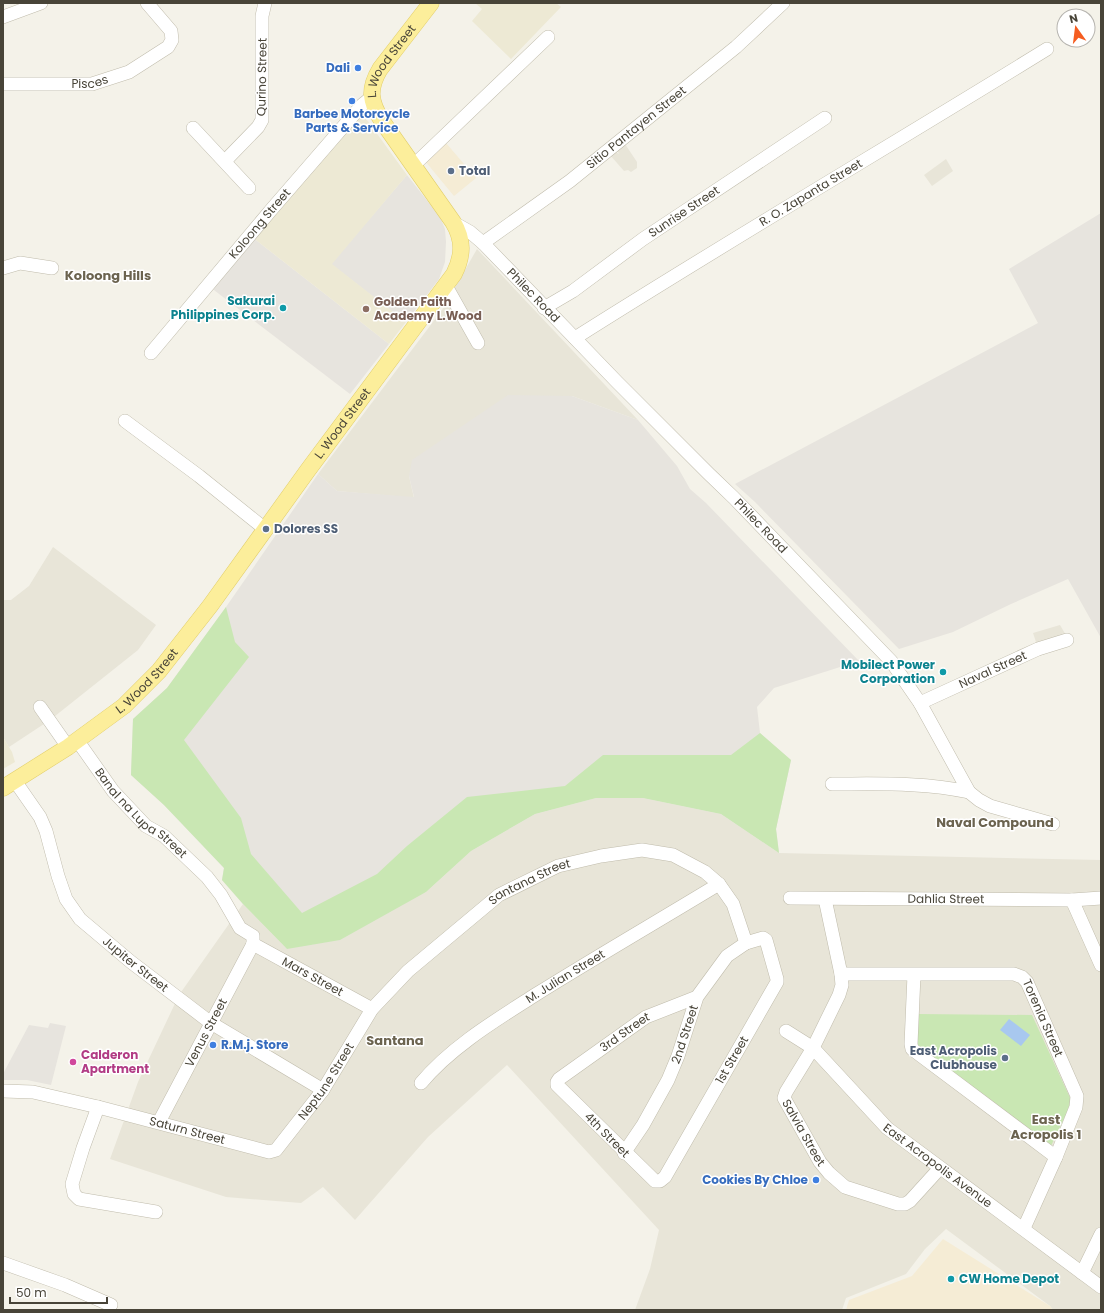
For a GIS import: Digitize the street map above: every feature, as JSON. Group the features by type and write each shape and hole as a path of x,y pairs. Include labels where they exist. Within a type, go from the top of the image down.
{"main road":[{"name":"L. Wood Street","path":"9,784 75,744 124,706 159,671 210,606 265,529 446,286 456,269 461,253 460,239 454,223 382,121 374,108 372,97 375,79 380,69 431,3"}],"street":[{"path":"3,17 41,3"},
{"name":"Pisces","path":"3,84 92,84 129,72 168,47 172,40 171,31 147,3"},
{"name":"Qurino Street","path":"225,161 258,127 262,120 262,16 265,3"},
{"name":"Sitio Pantayen Street","path":"482,244 570,181 736,47 783,3"},
{"path":"414,165 548,37"},
{"name":"R. O. Zapanta Street","path":"575,338 1047,49"},
{"name":"Koloong Street","path":"151,353 271,210 362,105 372,97"},
{"name":"Sunrise Street","path":"544,308 574,291 643,239 825,118"},
{"path":"193,128 249,188"},
{"name":"Philec Road","path":"454,223 470,232 482,244 734,498 891,661 920,703 969,792 990,806 1053,824"},
{"path":"3,268 20,262 52,268"},
{"path":"446,286 478,343"},
{"path":"124,421 199,476 265,529"},
{"name":"Naval Street","path":"920,703 1038,649 1067,640"},
{"name":"Banal na Lupa Street","path":"40,707 75,744 113,791 146,826 164,836 207,877 221,895 240,928 253,936 253,944"},
{"name":"Jupiter Street","path":"9,784 40,817 46,831 66,899 80,919 131,962 211,1023 323,1090"},
{"path":"832,784 929,785 969,792"},
{"name":"Santana Street","path":"372,1009 408,971 499,895 558,866 601,856 642,850 673,855 705,872 719,884 733,904 746,943"},
{"name":"M. Julian Street","path":"420,1083 432,1069 492,1023 561,979 719,884"},
{"name":"Dahlia Street","path":"790,898 1072,900 1101,898"},
{"name":"Salvia Street","path":"825,899 842,985 839,995 813,1048 786,1092 784,1098 820,1162 829,1173 845,1187 898,1204 905,1204 910,1201 940,1168"},
{"path":"1072,900 1101,965"},
{"name":"2nd Street","path":"624,1153 643,1125 668,1080 678,1056 697,997 727,956 746,943 763,938 766,940"},
{"name":"1st Street","path":"665,1177 776,982 776,975 766,940"},
{"name":"Venus Street","path":"159,1122 253,944"},
{"name":"Mars Street","path":"253,944 372,1009"},
{"name":"Torenia Street","path":"841,974 1014,974 1022,977 1028,982 1077,1096 1076,1107 1056,1157 1024,1228"},
{"path":"914,975 912,1050 1056,1157"},
{"name":"3rd Street","path":"559,1079 646,1017 697,997"},
{"name":"Neptune Street","path":"276,1150 323,1090 372,1009"},
{"name":"East Acropolis Avenue","path":"786,1031 813,1048 887,1128 1024,1228 1101,1287"},
{"name":"4th Street","path":"559,1079 557,1085 624,1153 654,1181 660,1181 665,1177"},
{"name":"Saturn Street","path":"3,1091 33,1092 159,1122 269,1152 276,1150"},
{"path":"98,1107 72,1184 74,1194 79,1199 156,1212"},
{"path":"1082,1273 1101,1234"},
{"path":"3,1263 65,1285 111,1305"}],"shaded area":[{"path":"475,3 556,3 561,7 511,59 472,21 482,9"},
{"path":"359,109 407,175 332,264 406,322 389,344 252,237"},
{"path":"623,141 637,162 637,168 631,172 628,170 624,171 610,155 616,152 619,154 615,147"},
{"path":"446,143 476,178 454,196 425,161"},
{"path":"946,159 953,171 932,186 924,175"},
{"path":"407,175 440,217 445,229 446,242 445,262 439,279 406,322 331,264"},
{"path":"1101,213 1101,638 1068,579 953,632 899,649 755,502 735,484 1038,323 1009,269"},
{"name":"Sakurai Philippines Corp.","path":"252,237 389,344 350,394 210,287"},
{"path":"477,249 638,420 572,396 409,476 414,498 337,491 318,474 442,310"},
{"path":"508,395 572,396 638,420 677,466 690,489 706,503 859,661 774,688 757,707 760,733 791,760 776,829 779,853 721,814 643,798 596,798 535,814 471,851 426,892 340,940 287,949 222,880 224,868 164,805 131,775 133,719 167,688 226,607 318,474 337,491 414,497 409,476 412,460"},
{"path":"53,547 156,625 138,650 50,720 9,747 3,737 3,600 11,600 29,586"},
{"path":"1060,625 1067,637 1037,645 1033,633"},
{"path":"3,737 12,752 15,762 3,769"},
{"path":"596,798 643,798 721,814 779,853 1101,860 1101,1310 1053,1310 1050,1306 946,1229 925,1249 906,1274 846,1298 842,1310 635,1310 650,1269 659,1230 507,1065 428,1137 355,1220 323,1187 301,1203 226,1197 110,1159 138,1082 179,995 243,904 287,949 426,892 471,851 535,814"},
{"path":"50,1023 66,1026 51,1085 27,1080 3,1080 3,1074 29,1025 48,1028"},
{"path":"943,1239 1050,1306 1053,1310 846,1310 849,1300 912,1276"}],"green space":[{"path":"226,607 235,642 249,657 184,740 241,818 251,854 302,913 377,874 407,846 467,797 565,786 603,755 731,755 760,733 791,760 776,829 779,853 721,814 643,798 596,798 535,814 471,851 426,892 340,940 287,949 222,880 224,868 164,805 131,775 133,719 167,688"},
{"path":"918,1014 1032,1015 1072,1102 1050,1148 918,1049"}],"water":[{"path":"1009,1019 1030,1035 1021,1046 1000,1030"}],"place":[{"name":"Dali","path":"358,68"},
{"name":"Barbee Motorcycle Parts & Service","path":"352,101"},
{"name":"Total","path":"451,171"},
{"name":"Sakurai Philippines Corp.","path":"283,308"},
{"name":"Golden Faith Academy L.Wood","path":"366,309"},
{"name":"Dolores SS","path":"266,529"},
{"name":"Mobilect Power Corporation","path":"943,672"},
{"name":"R.M.j. Store","path":"213,1045"},
{"name":"East Acropolis Clubhouse","path":"1005,1058"},
{"name":"Calderon Apartment","path":"73,1062"},
{"name":"Cookies By Chloe","path":"816,1180"},
{"name":"CW Home Depot","path":"951,1279"}],"district":[{"name":"Koloong Hills","path":"108,275"},
{"name":"Naval Compound","path":"995,822"},
{"name":"Santana","path":"395,1040"},
{"name":"East Acropolis 1","path":"1046,1126"}]}
